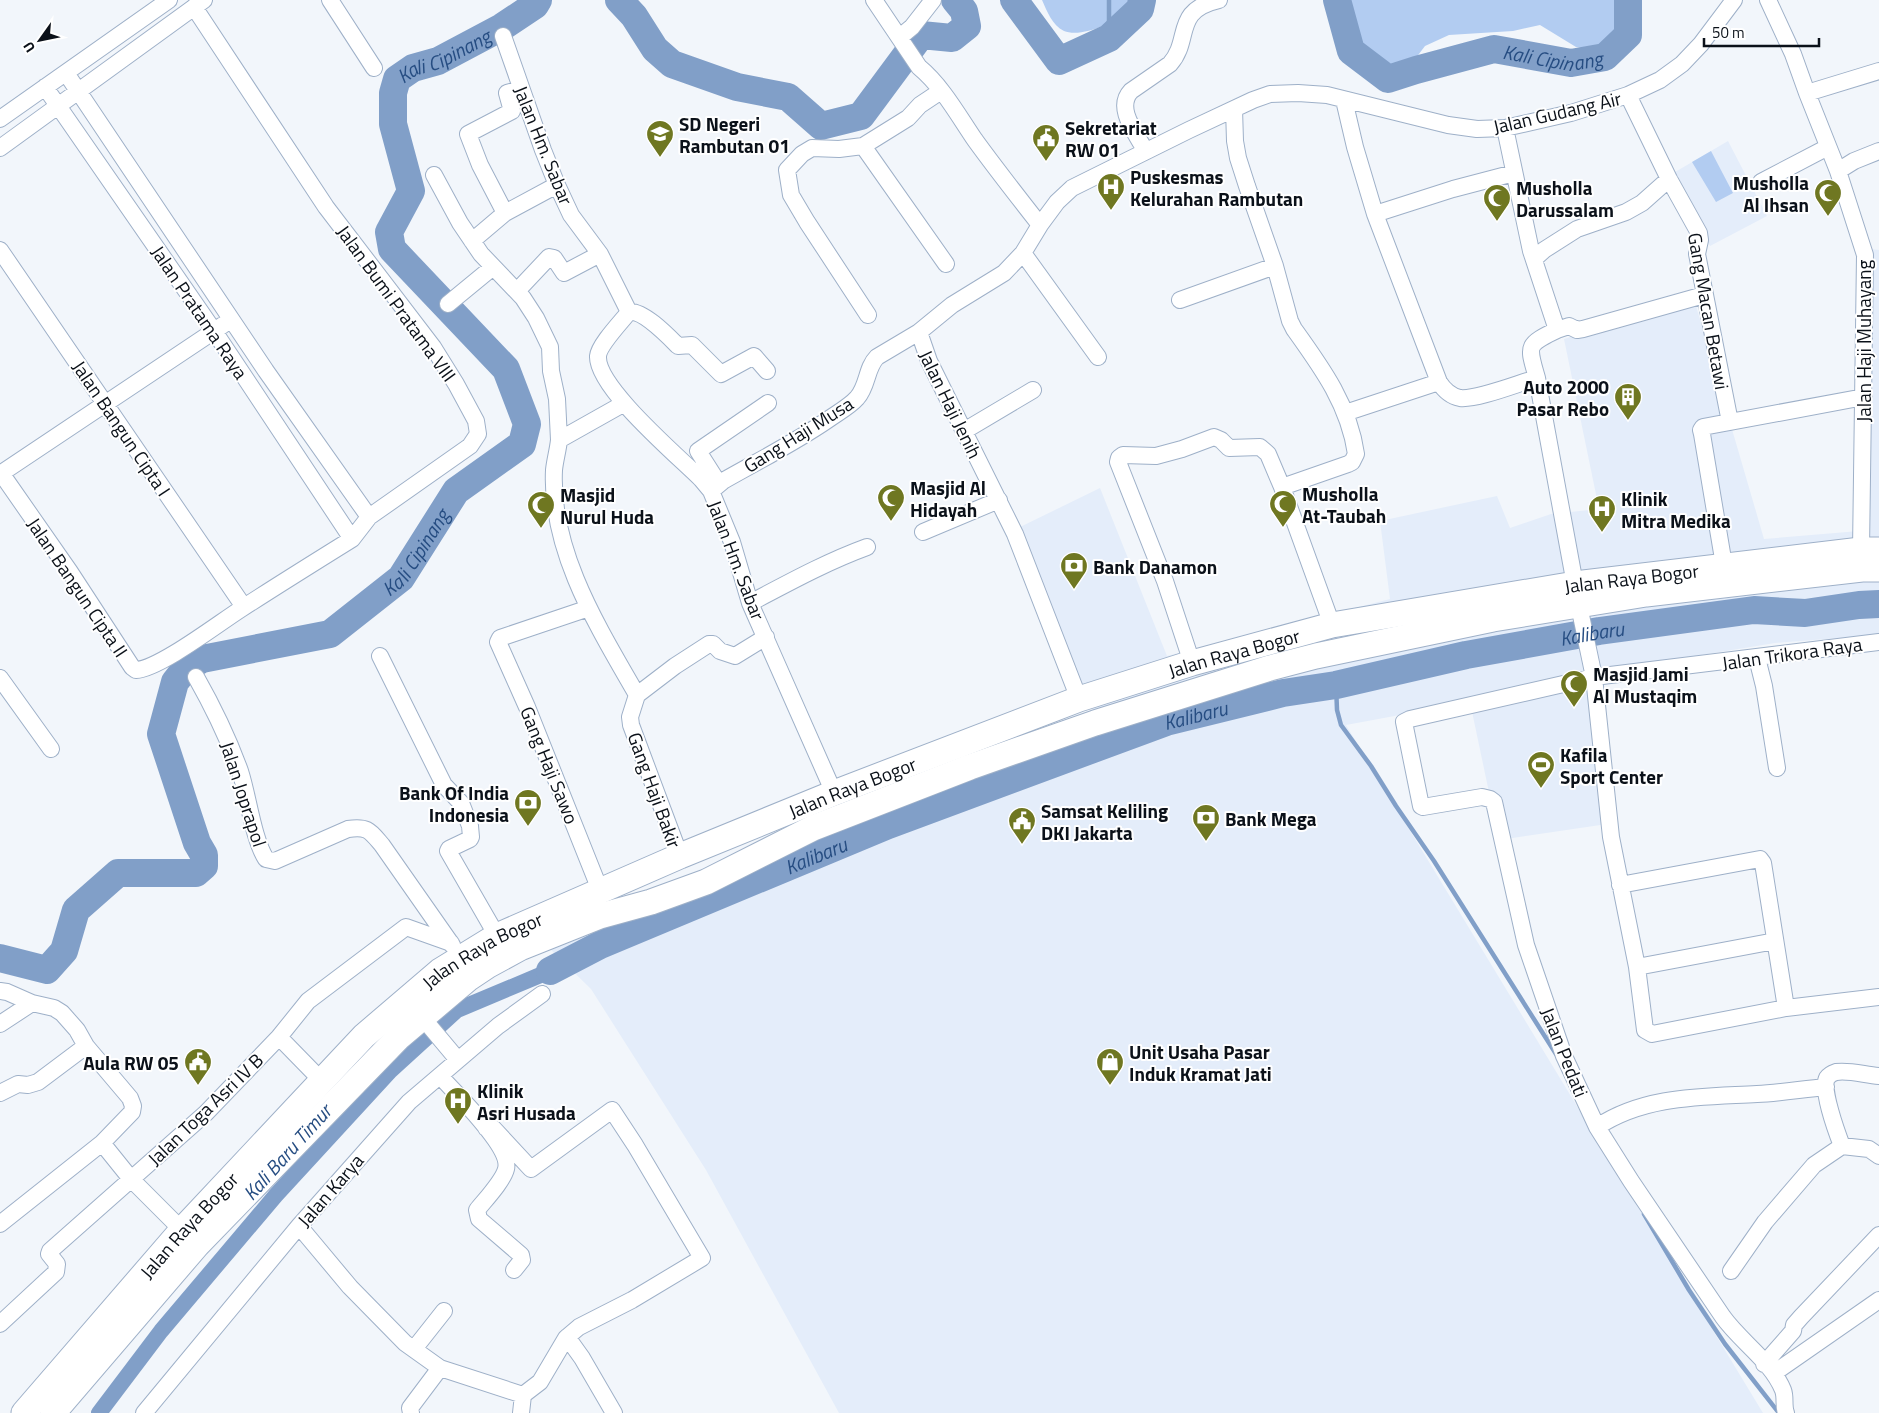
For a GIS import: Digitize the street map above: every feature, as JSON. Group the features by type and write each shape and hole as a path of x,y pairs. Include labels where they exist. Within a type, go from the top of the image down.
{"highway":[{"name":"Jalan Raya Bogor","path":"53,1413 197,1245 398,1038 424,1020 481,970 520,948 600,916 651,902 706,882 813,828 970,767 1095,723 1270,668 1316,656 1578,602 1724,565 1870,550"},
{"name":"Jalan Raya Bogor","path":"24,1413 182,1230 364,1036 440,971 456,950 497,936 680,856 834,793 1079,699 1118,685 1192,663 1332,625 1578,602 1862,569 1879,569"}],"street":[{"path":"0,119 169,0"},
{"path":"330,0 374,68"},
{"path":"874,0 919,67 928,74 992,164 1040,225"},
{"path":"902,42 933,0"},
{"path":"1145,150 1124,108 1126,96 1170,64 1174,58 1185,23 1193,13 1219,0"},
{"name":"Jalan Gudang Air","path":"1040,225 1057,202 1072,188 1145,150 1270,94 1315,94 1448,125 1477,129 1505,128 1571,113 1628,95 1660,80 1682,64 1701,44 1734,0"},
{"name":"Jalan Haji Muhayang","path":"1768,0 1794,54 1828,147 1872,256 1864,397 1870,550"},
{"path":"0,148 199,4"},
{"name":"Jalan Bumi Pratama VIII","path":"199,4 326,207 433,347 476,421 478,434 470,446 369,517 352,539 244,607"},
{"name":"Jalan Hm. Sabar","path":"503,36 557,185 571,215 600,254 629,312 600,350 598,355 600,369 623,404 701,479 715,487 750,603 834,793"},
{"path":"1807,92 1879,71"},
{"name":"Jalan Pratama Raya","path":"66,73 266,371 369,517"},
{"name":"Jalan Pratama Raya","path":"45,87 214,331 352,539"},
{"path":"505,213 480,165 468,134 512,112 507,93 521,89"},
{"path":"868,315 791,195 787,170 802,154 812,148 839,149 864,146 908,118 920,105 941,91"},
{"name":"Gang Macan Betawi","path":"1628,95 1698,233 1700,240 1697,254 1730,422"},
{"path":"1344,100 1375,214 1439,382 1444,390 1462,398 1473,397 1537,378"},
{"path":"1234,109 1235,141 1238,158 1275,266 1290,321 1330,379 1344,413 1356,454 1352,462 1282,487"},
{"path":"1505,128 1534,259 1557,330"},
{"path":"864,146 946,264"},
{"path":"1761,182 1828,147"},
{"path":"1838,171 1854,161 1879,151"},
{"path":"1375,214 1452,189 1514,173"},
{"path":"434,175 460,224 481,254 523,298 536,318 550,347 551,371 557,399 559,440 554,470 558,516 566,551 589,608 637,695 675,666 709,644 713,644 719,650 735,656 766,637"},
{"path":"1534,259 1544,250 1577,229 1626,212 1642,203 1669,179"},
{"path":"472,240 505,213 557,185"},
{"name":"Jalan Haji Jenih","path":"1040,225 1023,253 1004,273 952,305 919,332 929,361 1015,534 1079,699"},
{"name":"Jalan Bangun Cipta I","path":"0,250 244,607"},
{"path":"1023,253 1098,357"},
{"path":"516,291 549,257 554,258 564,273 600,254"},
{"path":"1180,300 1275,266"},
{"path":"448,304 493,267"},
{"path":"1704,295 1583,329 1577,330 1569,326 1537,341 1531,347 1530,352 1537,378 1592,669 1610,828 1637,967 1645,1028 1648,1033 1652,1034 1786,1008 1879,997"},
{"path":"629,312 634,311 643,317 665,333 678,346 693,346 721,374 754,356 767,371"},
{"path":"0,474 232,319"},
{"name":"Gang Haji Musa","path":"715,487 817,427 850,404 864,388 873,361 919,332"},
{"path":"1344,413 1439,382"},
{"path":"964,431 1033,390"},
{"path":"1724,565 1701,430 1703,427 1864,397"},
{"path":"715,487 698,452 768,403"},
{"path":"559,440 623,404"},
{"path":"1192,663 1165,581 1118,462 1119,458 1123,455 1156,456 1216,437 1229,448 1260,446 1263,448 1270,458 1282,487 1332,625"},
{"name":"Jalan Bangun Cipta II","path":"0,474 136,670 152,666 244,607"},
{"path":"923,532 999,500"},
{"path":"750,603 808,572 867,547"},
{"name":"Gang Haji Sawo","path":"589,608 506,636 498,641 527,707 600,890"},
{"name":"Jalan Trikora Raya","path":"1410,719 1592,669 1757,658 1879,642"},
{"path":"380,656 444,785 461,803 470,826 471,837 449,849 448,852 497,936"},
{"path":"1757,658 1764,686 1777,768"},
{"name":"Jalan Joprapol","path":"196,677 215,710 240,772 257,836 266,859 275,861 348,829 369,830 382,845 456,950"},
{"path":"0,678 51,749"},
{"name":"Gang Haji Bakir","path":"637,695 630,717 631,726 680,856"},
{"name":"Jalan Pedati","path":"1410,719 1404,723 1421,806 1482,797 1494,802 1526,945 1556,1034 1598,1127 1631,1182 1723,1317 1769,1368 1785,1396 1784,1407 1786,1413"},
{"path":"1620,885 1760,859 1763,863 1786,1008"},
{"name":"Jalan Toga Asri IV B","path":"0,1324 56,1272 58,1264 50,1254 50,1251 206,1113 279,1036 308,1000 404,928 409,927 456,950"},
{"path":"1637,967 1775,941"},
{"path":"0,991 7,992 32,1003 54,1008 62,1013 77,1030 86,1046 133,1101 132,1112 102,1143 0,1224"},
{"name":"Jalan Karya","path":"144,1413 199,1344 299,1226 409,1102 498,1026 542,994"},
{"path":"0,1024 32,1003"},
{"path":"424,1020 458,1060"},
{"path":"279,1036 322,1081"},
{"path":"0,1093 18,1084 28,1085 38,1082 86,1046"},
{"path":"1842,1146 1830,1112 1826,1080 1837,1072 1879,1076"},
{"path":"440,1076 496,1139 505,1156 506,1170 476,1214 479,1219 522,1257 522,1260 514,1270"},
{"path":"1598,1127 1617,1115 1662,1102 1693,1097 1771,1093 1826,1087"},
{"path":"486,1128 492,1128 531,1169 612,1110 702,1258 632,1300 582,1325 567,1337 540,1382 523,1395 521,1413"},
{"path":"102,1143 131,1179 182,1230"},
{"path":"1731,1271 1765,1222 1814,1166 1842,1146 1869,1149 1879,1156"},
{"path":"299,1226 350,1287 405,1343 440,1368 523,1395"},
{"path":"1769,1368 1793,1331 1794,1325 1879,1235"},
{"path":"1769,1368 1879,1300"},
{"path":"414,1349 444,1311"},
{"path":"567,1337 582,1358 614,1413"},
{"path":"411,1413 410,1408 440,1368"}],"shaded area":[{"path":"1042,0 1133,0 1128,10 1115,20 1088,31 1071,33 1064,31 1056,25"},
{"path":"1348,0 1620,0 1623,19 1616,41 1599,51 1576,47 1540,25 1513,31 1449,35 1425,46 1409,67 1401,69 1382,63 1361,44"},
{"path":"1728,141 1767,216 1710,246 1670,175"},
{"path":"1711,151 1733,193 1716,202 1692,162"},
{"name":"Unit Usaha Pasar Induk Kramat Jati","path":"1862,248 1879,250 1879,635 1775,643 1597,672 1614,823 1499,840 1470,702 1346,725 1763,1413 839,1413 706,1170 591,989 550,949 1101,726 1014,530 1100,488 1167,656 1390,599 1380,521 1497,496 1510,528 1551,514 1599,509 1564,339 1694,299 1764,539 1859,531"}],"waterway":[{"name":"Kali Cipinang","path":"0,958 47,970 64,951 76,910 118,873 196,873 204,866 204,855 197,843 161,734 175,682 186,668 202,659 330,634 401,578 456,491 522,444 527,424 506,369 392,249 389,232 411,191 393,124 393,93 397,79 413,68 438,61 502,27 535,5 538,0"},
{"name":"Kali Cipinang","path":"619,0 634,16 655,49 672,64 737,87 788,97 821,126 861,116 921,35 952,38 967,26 964,11 955,0"},
{"name":"Kali Cipinang","path":"1014,0 1059,61 1109,38 1140,9 1142,0"},
{"path":"1109,0 1109,38"},
{"name":"Kali Cipinang","path":"1337,0 1351,51 1388,79 1494,49 1571,63 1605,57 1628,35 1628,0"},
{"name":"Kalibaru","path":"550,971 600,945 888,825 1166,722 1283,693 1336,685 1466,655 1599,631 1754,610 1805,613 1879,604"},
{"path":"1336,685 1337,710 1341,725 1371,766 1434,861 1556,1054"},
{"name":"Kali Baru Timur","path":"99,1413 161,1331 276,1195 390,1071 457,1010 550,971"},
{"path":"1644,1214 1689,1290 1725,1344 1779,1413"}],"place":[{"name":"SD Negeri Rambutan 01","path":"660,158"},
{"name":"Sekretariat RW 01","path":"1046,162"},
{"name":"Puskesmas Kelurahan Rambutan","path":"1111,211"},
{"name":"Musholla Al Ihsan","path":"1828,217"},
{"name":"Musholla Darussalam","path":"1497,222"},
{"name":"Auto 2000 Pasar Rebo","path":"1628,421"},
{"name":"Masjid Al Hidayah","path":"891,522"},
{"name":"Musholla At-Taubah","path":"1283,528"},
{"name":"Masjid Nurul Huda","path":"541,529"},
{"name":"Klinik Mitra Medika","path":"1602,533"},
{"name":"Bank Danamon","path":"1074,590"},
{"name":"Masjid Jami Al Mustaqim","path":"1574,708"},
{"name":"Kafila Sport Center","path":"1541,789"},
{"name":"Bank Of India Indonesia","path":"528,827"},
{"name":"Bank Mega","path":"1206,842"},
{"name":"Samsat Keliling DKI Jakarta","path":"1022,845"},
{"name":"Aula RW 05","path":"198,1086"},
{"name":"Unit Usaha Pasar Induk Kramat Jati","path":"1110,1086"},
{"name":"Klinik Asri Husada","path":"458,1125"}]}
